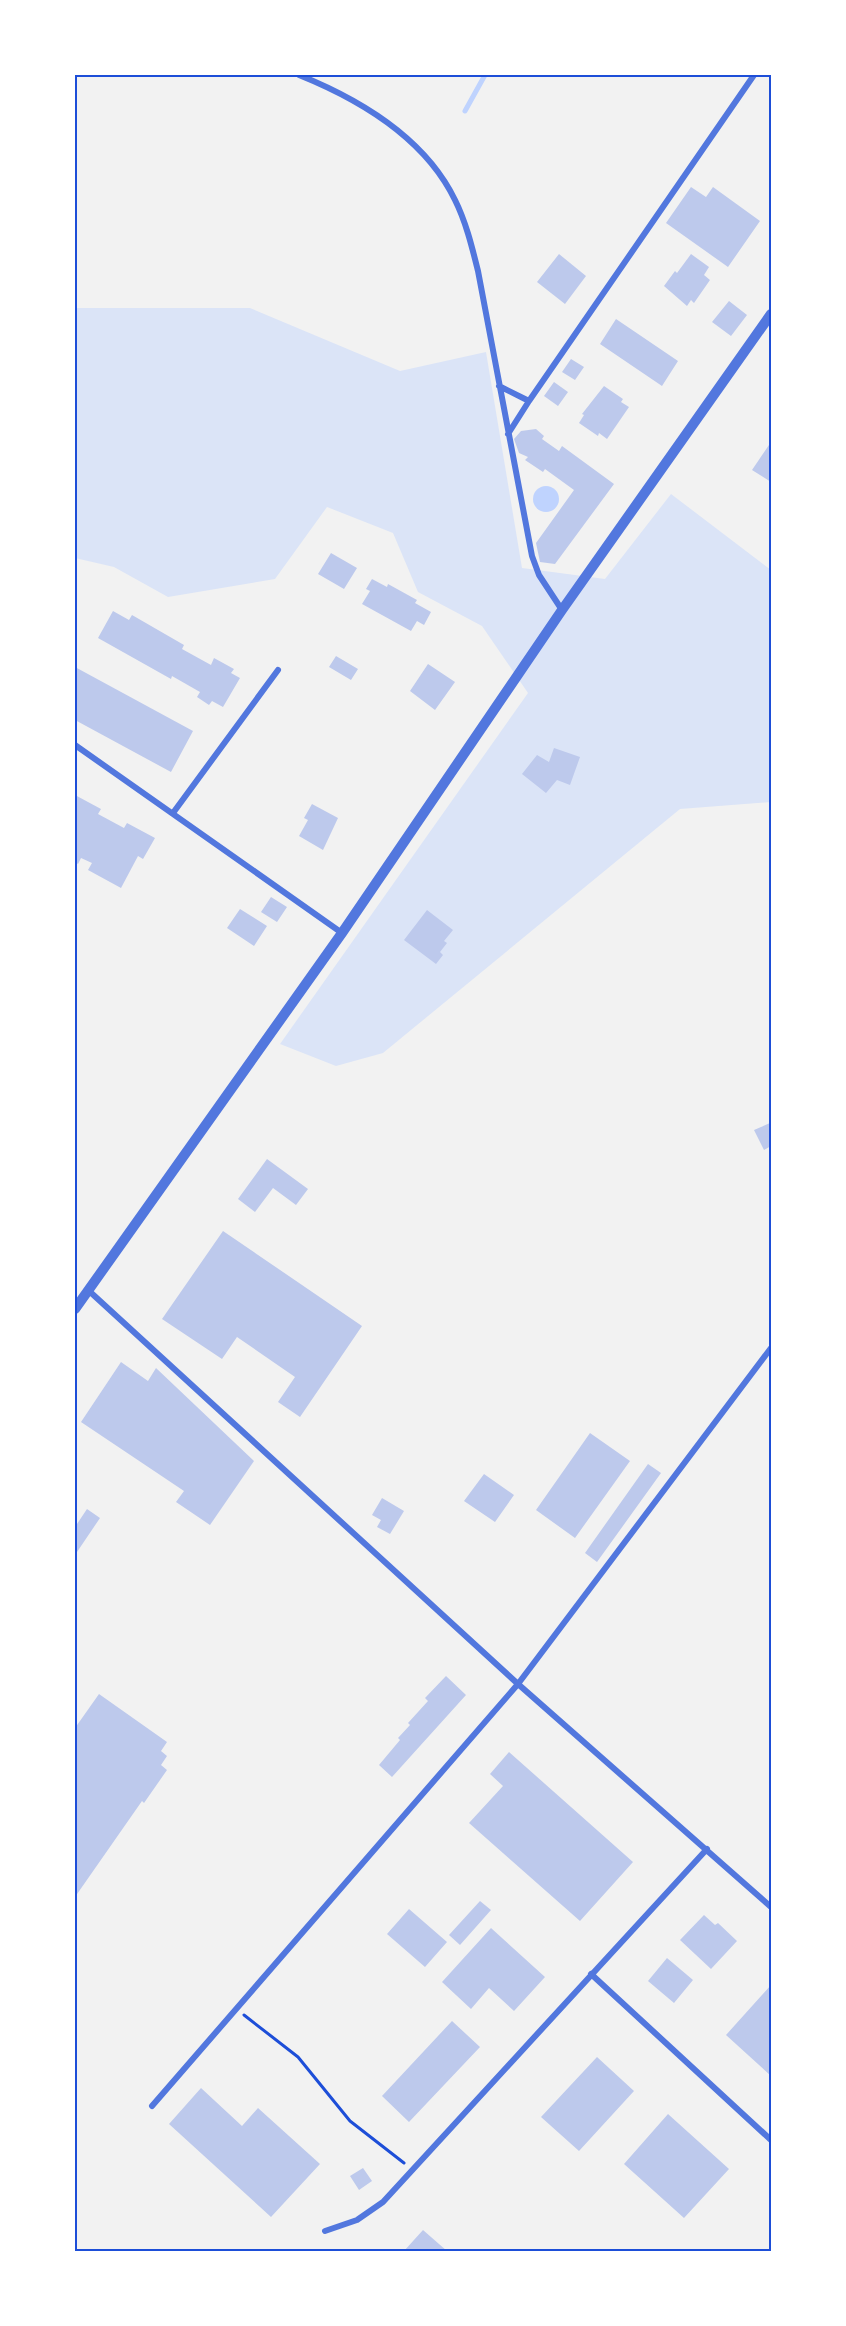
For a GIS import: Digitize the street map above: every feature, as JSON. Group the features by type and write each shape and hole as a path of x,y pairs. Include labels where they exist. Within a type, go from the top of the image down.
{"street":[{"path":"299,75 340,92 378,115 419,150 441,176 455,199 471,245 533,562 562,610"},
{"path":"508,435 529,401 754,75"},
{"path":"75,1309 342,933 562,610 771,314"},
{"path":"499,386 529,401"},
{"path":"173,813 278,670"},
{"path":"75,745 342,933"},
{"path":"88,1290 518,1684 771,1907"},
{"path":"152,2106 518,1684 771,1348"},
{"path":"325,2231 350,2224 371,2212 707,1849"},
{"path":"591,1974 771,2140"}],"path":[{"path":"236,2009 298,2057 350,2121 412,2169"}],"shaded area":[{"path":"75,308 250,308 400,371 486,352 522,568 605,579 671,494 771,570 771,802 680,809 383,1053 336,1066 280,1044 528,693 482,626 418,592 393,533 327,507 275,579 168,597 114,567 75,558"}],"water":[{"path":"546,486 555,490 559,499 555,508 546,512 537,508 533,499 537,490"}],"building":[{"path":"691,187 706,197 713,187 760,221 728,267 666,223"},
{"path":"559,254 586,276 565,304 537,282"},
{"path":"691,254 709,267 704,275 710,280 694,303 691,300 687,306 664,286"},
{"path":"729,301 747,315 731,336 712,322"},
{"path":"616,319 678,361 662,386 600,344"},
{"path":"571,359 584,367 575,380 562,372"},
{"path":"554,382 568,392 558,406 544,396"},
{"path":"604,386 623,399 621,402 629,407 607,439 599,433 598,436 579,423 584,415 582,414"},
{"path":"536,429 544,436 542,439 559,451 562,446 614,484 555,564 540,562 536,543 574,490 545,469 543,472 525,460 528,457 519,453 514,439 521,431"},
{"path":"771,442 771,482 752,470"},
{"path":"331,553 357,568 344,589 318,574"},
{"path":"372,579 387,587 388,584 417,600 415,603 431,612 424,625 417,621 411,631 362,604 370,591 366,589"},
{"path":"113,611 129,620 132,615 184,645 182,649 211,665 214,658 234,669 231,673 240,678 223,707 212,701 209,705 197,697 200,692 172,676 171,679 98,638"},
{"path":"336,656 358,669 351,680 329,667"},
{"path":"428,664 455,682 435,710 410,691"},
{"path":"75,667 193,731 171,772 75,720"},
{"path":"554,748 580,757 570,785 557,780 546,793 522,774 537,755 549,762"},
{"path":"75,795 101,809 98,814 124,828 127,823 155,838 143,859 138,856 121,888 88,870 92,863 81,858 78,864 75,862"},
{"path":"312,804 338,818 323,850 299,836 308,820 304,818"},
{"path":"271,897 287,907 277,922 261,912"},
{"path":"240,909 267,926 254,946 227,928"},
{"path":"427,910 453,930 444,941 447,943 440,952 443,955 436,964 404,940"},
{"path":"770,1123 771,1146 764,1150 754,1130"},
{"path":"267,1159 308,1189 296,1205 273,1188 255,1212 238,1199"},
{"path":"223,1231 362,1326 300,1417 278,1402 295,1377 237,1337 222,1359 162,1319"},
{"path":"121,1362 148,1381 156,1368 254,1461 210,1525 176,1502 184,1491 81,1422"},
{"path":"590,1433 630,1461 575,1538 536,1510"},
{"path":"648,1464 661,1473 597,1562 585,1553"},
{"path":"484,1474 514,1495 495,1522 464,1501"},
{"path":"382,1498 404,1511 390,1534 377,1527 381,1520 372,1515"},
{"path":"87,1509 100,1518 77,1552 75,1551 75,1527"},
{"path":"446,1676 466,1695 392,1777 379,1765 400,1740 398,1738 410,1725 408,1723 428,1701 425,1698"},
{"path":"99,1694 167,1742 161,1751 167,1756 161,1765 167,1770 144,1803 142,1801 75,1897 75,1728"},
{"path":"509,1752 633,1862 580,1921 469,1823 503,1786 490,1774"},
{"path":"480,1901 491,1910 460,1945 449,1935"},
{"path":"409,1909 447,1942 425,1967 387,1934"},
{"path":"704,1915 715,1925 718,1923 737,1941 711,1969 680,1940"},
{"path":"491,1928 545,1977 514,2011 489,1988 471,2009 442,1982"},
{"path":"667,1958 693,1980 674,2003 648,1981"},
{"path":"771,1985 771,2076 726,2035"},
{"path":"452,2021 480,2047 409,2122 382,2096"},
{"path":"597,2057 634,2091 579,2151 541,2117"},
{"path":"201,2088 242,2126 258,2108 320,2164 271,2217 169,2124"},
{"path":"668,2114 729,2169 684,2218 624,2164"},
{"path":"363,2168 372,2181 359,2190 350,2176"},
{"path":"423,2230 447,2251 404,2251"}],"waterway":[{"path":"465,111 485,75"}]}
